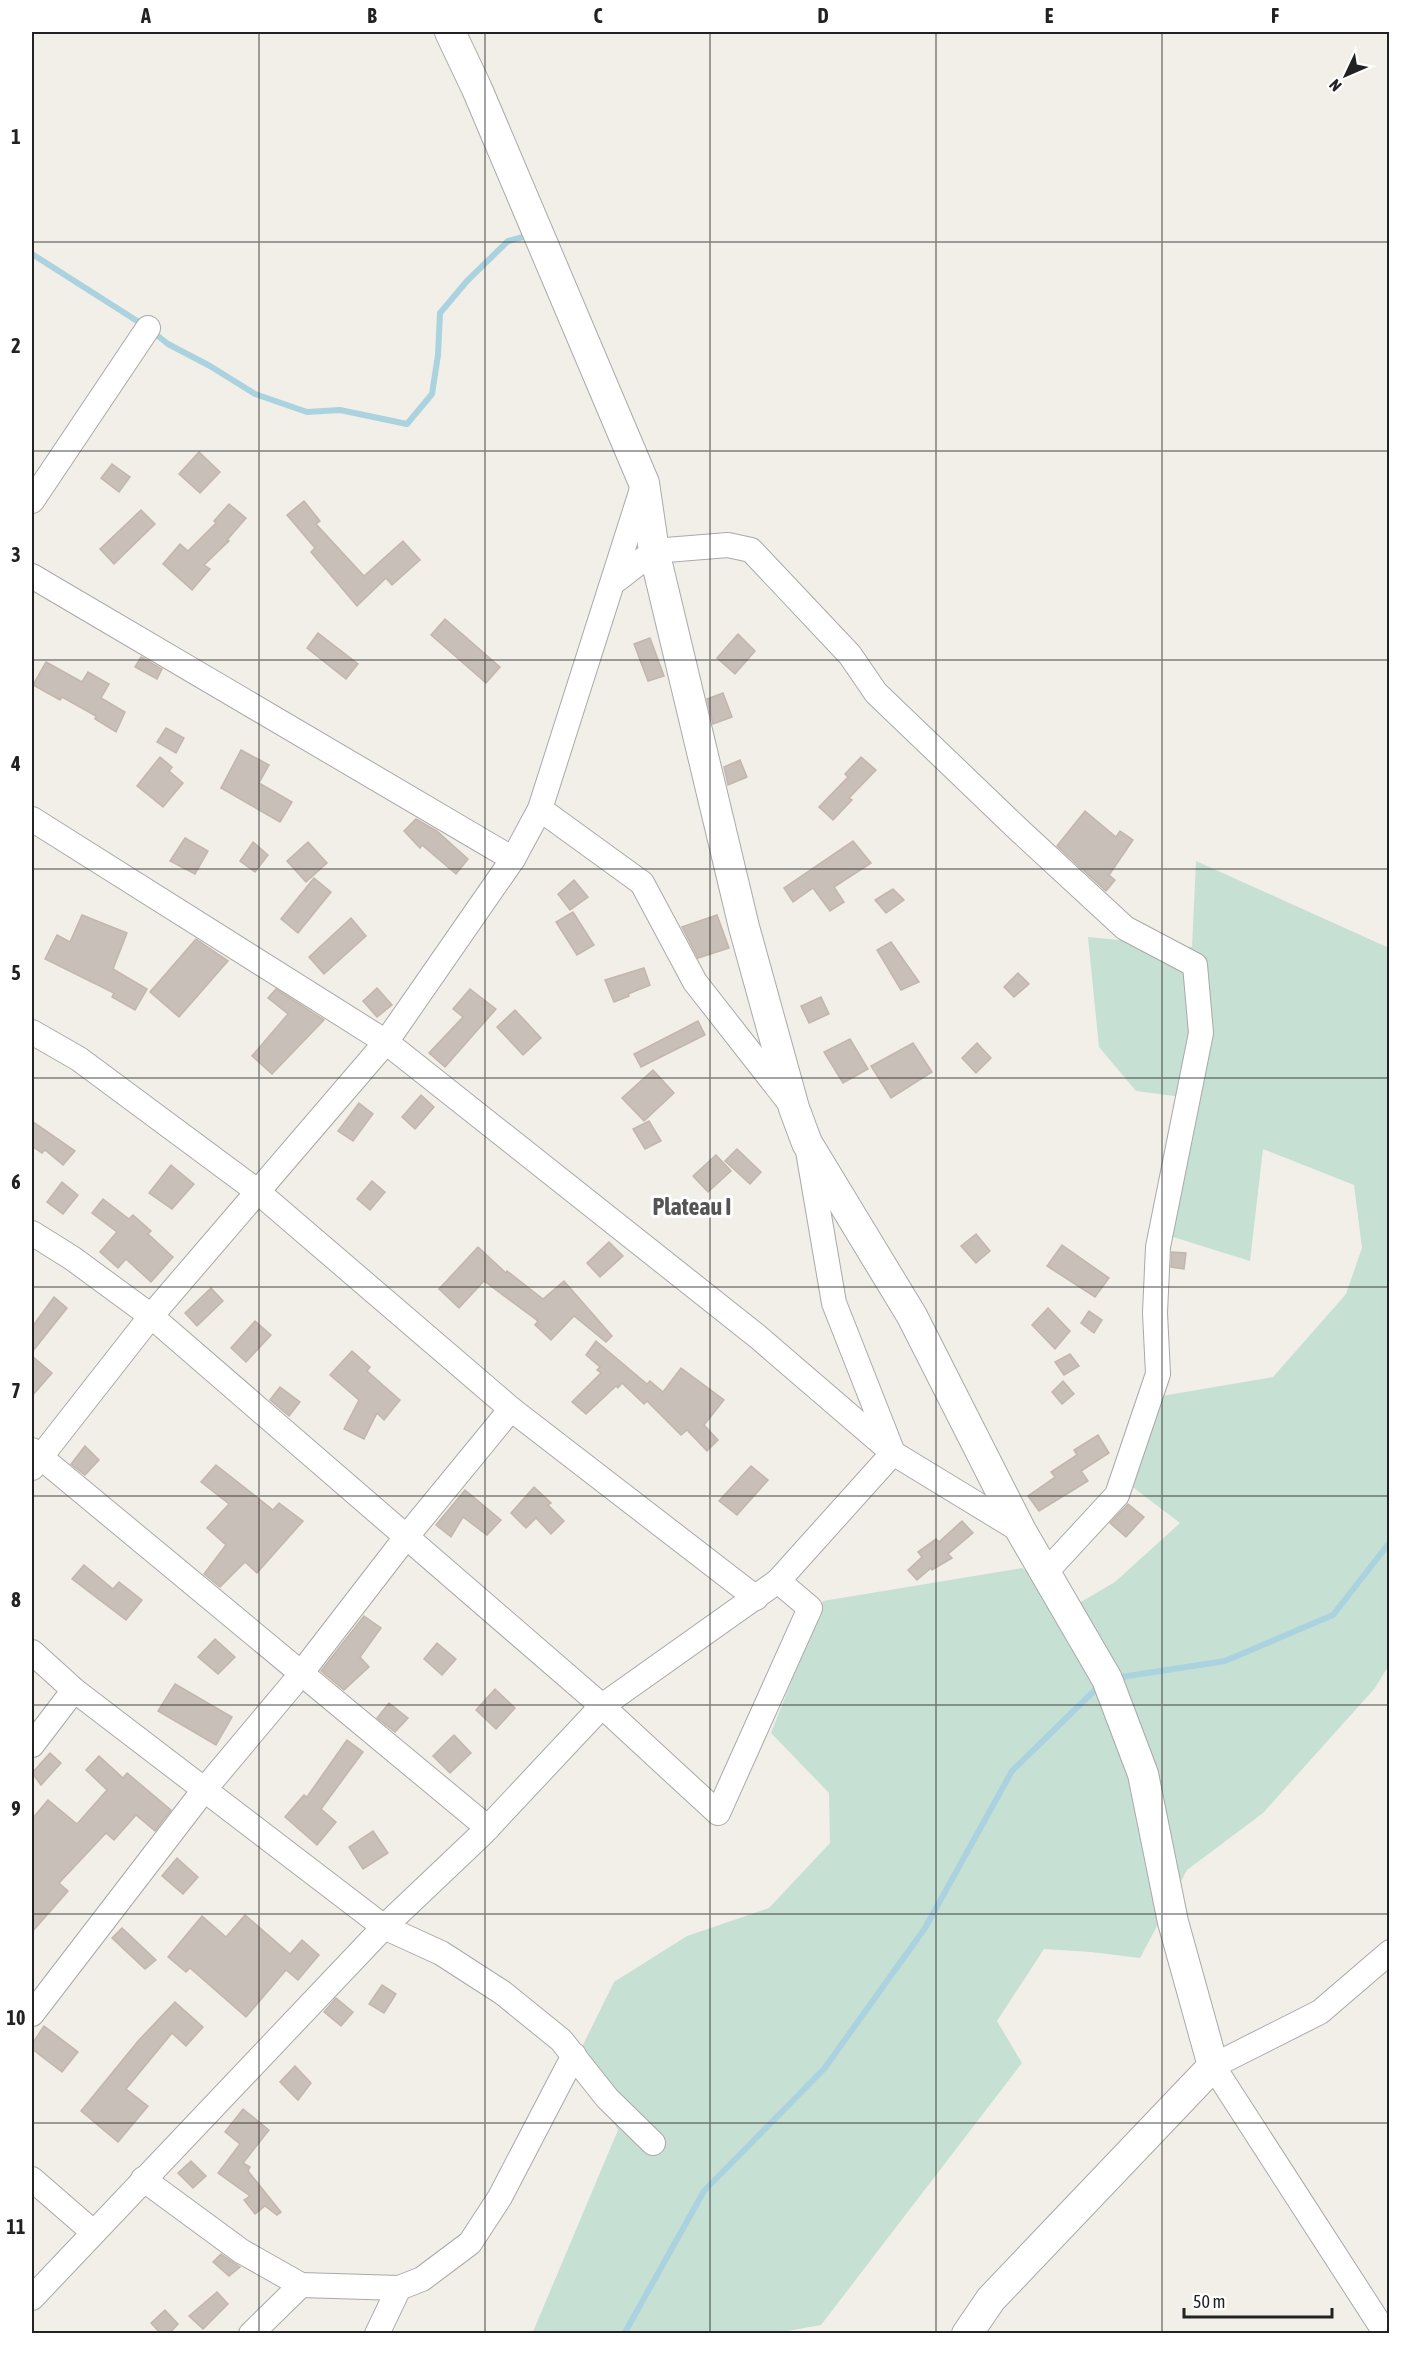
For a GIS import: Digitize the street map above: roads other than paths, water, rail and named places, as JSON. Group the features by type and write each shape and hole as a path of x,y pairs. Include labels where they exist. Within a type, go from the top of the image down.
{"street":[{"path":"450,32 477,88 644,483 654,551 744,927 794,1108 807,1143 834,1303 893,1453"},
{"path":"32,501 148,328"},
{"path":"488,1828 34,1458 151,1316 386,1042 513,859 540,809 644,483"},
{"path":"614,582 654,551 728,545 751,550 850,655 876,693 1020,831 1125,928 1195,965 1201,1034 1158,1247 1155,1313 1158,1374 1117,1496 1046,1573"},
{"path":"32,576 513,859"},
{"path":"540,809 642,883 695,982 794,1108"},
{"path":"32,819 386,1042 757,1336 893,1453 1021,1531"},
{"path":"32,1032 79,1059 257,1191 511,1409 756,1598"},
{"path":"807,1143 912,1316 1021,1531 1107,1679 1143,1774 1173,1922 1213,2066 1386,2334"},
{"path":"32,1233 72,1258 151,1316 602,1706 718,1814 810,1608 778,1581"},
{"path":"32,2014 204,1790 300,1674 407,1536 511,1409"},
{"path":"32,2298 384,1927 488,1828 602,1706 778,1581 893,1453"},
{"path":"32,1652 74,1690 384,1927 441,1953 503,1993 561,2040 607,2098 653,2143"},
{"path":"32,1744 74,1690"},
{"path":"967,2334 991,2299 1213,2066 1320,2012 1389,1952"},
{"path":"143,2179 242,2251 301,2285 399,2288 422,2279 470,2243 500,2197 574,2055"},
{"path":"32,2179 93,2232"},
{"path":"251,2334 301,2285"},
{"path":"377,2334 399,2288"}],"waterway":[{"path":"153,332 168,344 210,366 255,394 307,412 340,410 407,424 432,394 438,355 440,313 467,281 508,241 523,237"},
{"path":"32,254 145,326"},
{"path":"1115,1678 1225,1661 1333,1615 1390,1542"},
{"path":"624,2334 704,2191 824,2069 925,1928 1012,1771 1099,1686"}],"district":[{"name":"Plateau I","path":"692,1206"}]}
